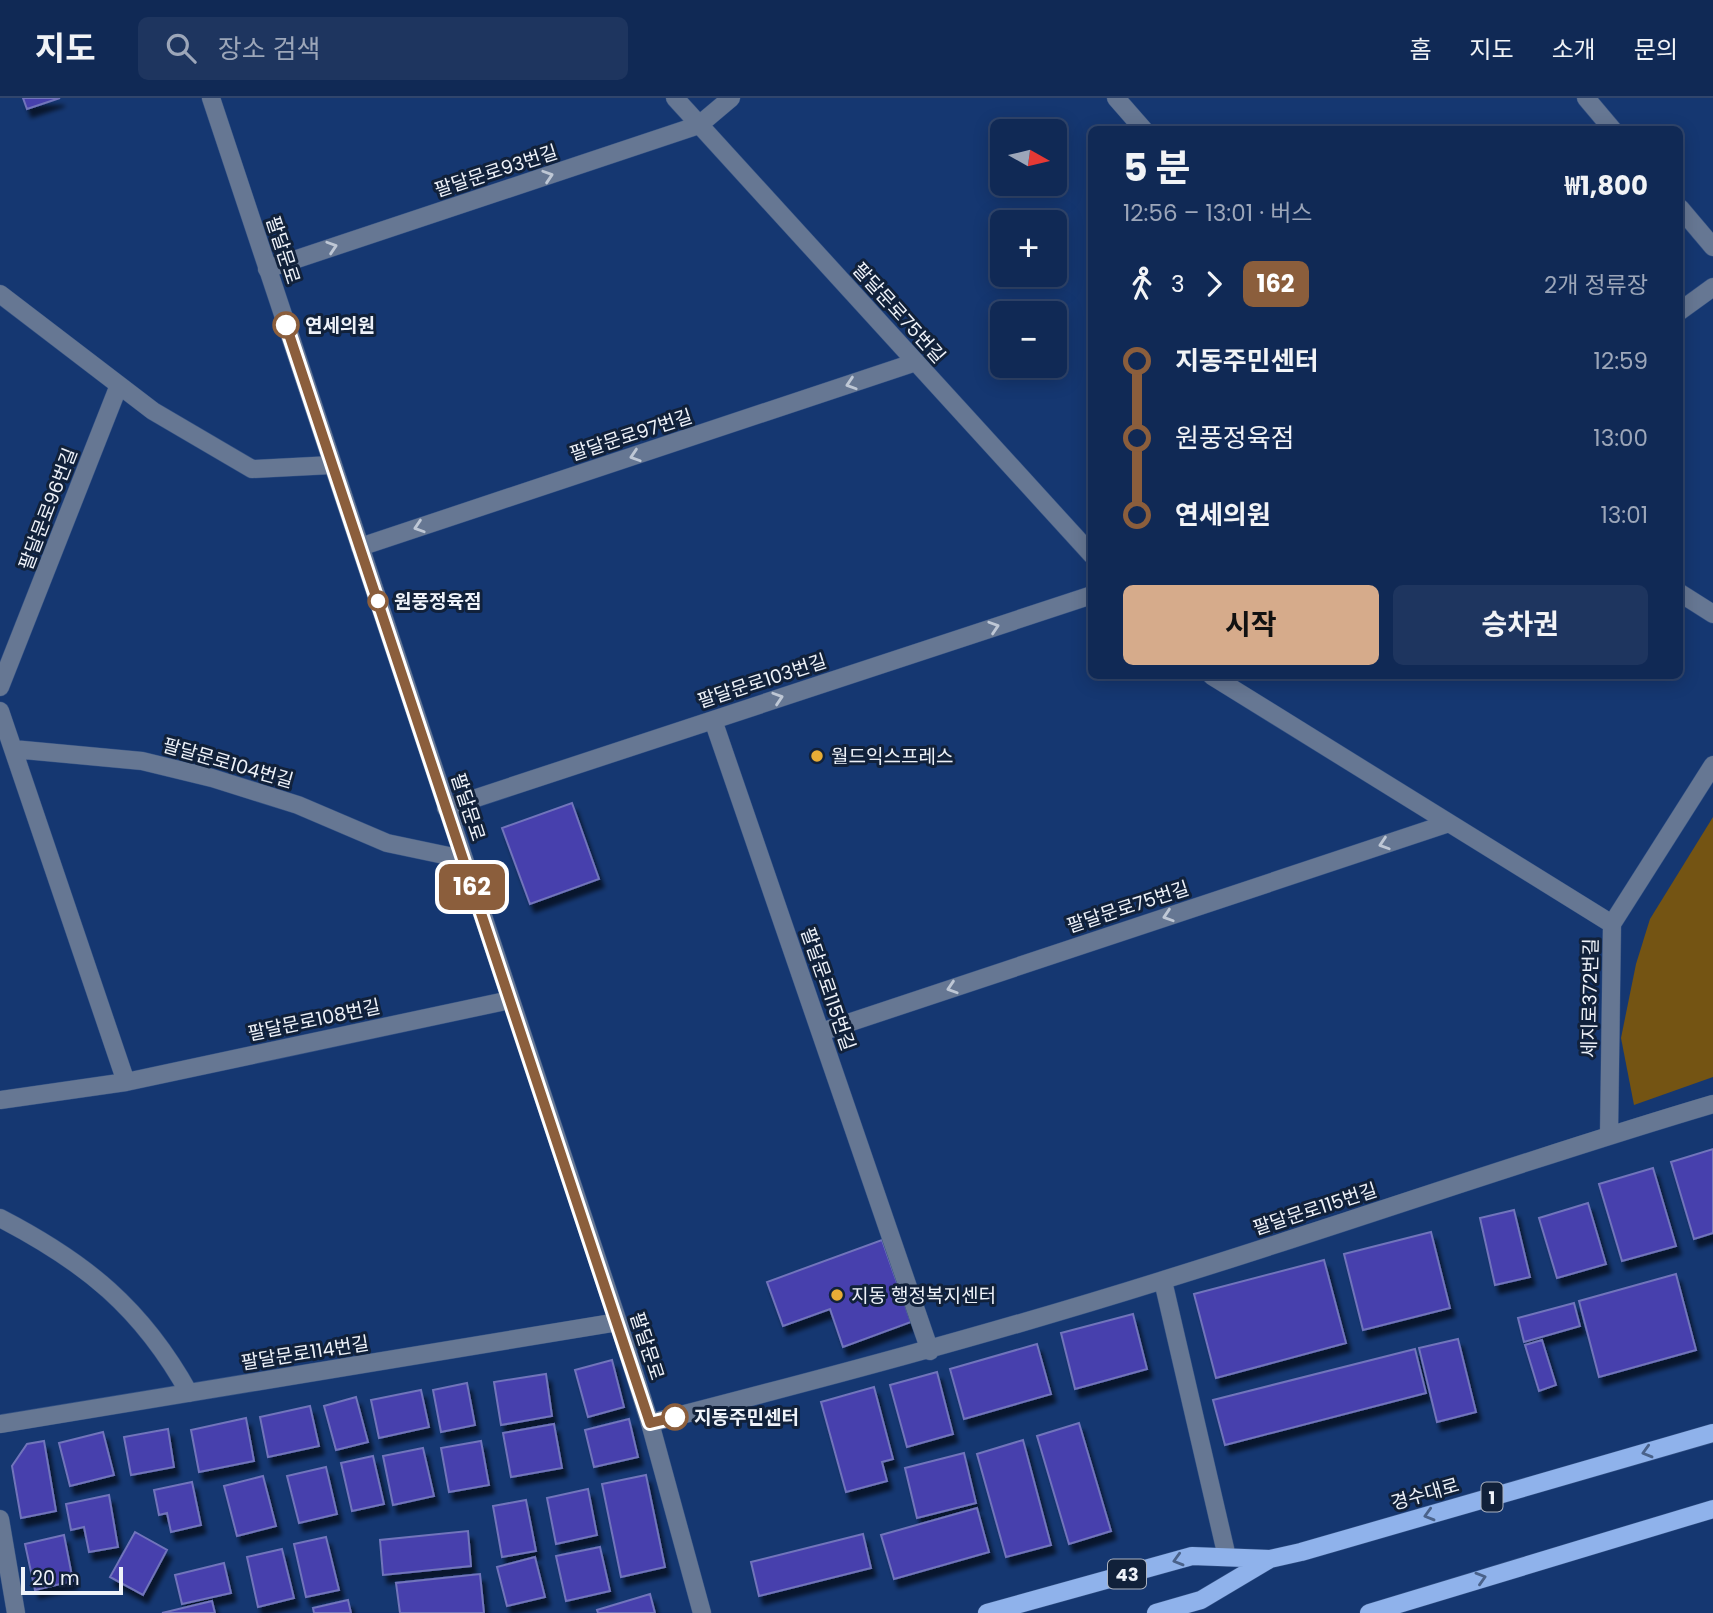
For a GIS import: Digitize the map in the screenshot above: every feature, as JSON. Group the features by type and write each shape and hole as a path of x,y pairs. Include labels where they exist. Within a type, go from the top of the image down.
{"main road":[{"name":"경수대로","path":"1156,1613 1201,1600 1270,1559 1713,1433"},
{"path":"1369,1613 1713,1509"},
{"name":"경수대로","path":"987,1613 1192,1556 1270,1559"}],"street":[{"name":"팔달문로","path":"211,98 618,1322 650,1423 702,1613"},
{"name":"팔달문로75번길","path":"675,98 1088,551"},
{"name":"팔달문로93번길","path":"267,269 699,125 731,98"},
{"path":"1116,98 1140,126"},
{"path":"1586,98 1610,126"},
{"path":"1683,212 1713,247"},
{"path":"1683,309 1713,287"},
{"path":"0,295 153,411 253,468 332,465"},
{"name":"팔달문로97번길","path":"360,547 916,362"},
{"name":"팔달문로96번길","path":"0,687 119,385"},
{"path":"1683,595 1713,614"},
{"name":"팔달문로103번길","path":"446,807 1088,596"},
{"path":"1217,679 1612,924"},
{"path":"0,711 126,1082"},
{"name":"팔달문로115번길","path":"713,720 930,1351"},
{"name":"팔달문로104번길","path":"13,749 142,761 165,766 298,804 387,843 463,859"},
{"name":"세지로372번길","path":"1609,1135 1612,924 1713,765"},
{"name":"팔달문로75번길","path":"821,1032 1449,823"},
{"name":"팔달문로108번길","path":"0,1100 126,1082 510,1000"},
{"name":"팔달문로115번길","path":"650,1423 930,1351 1163,1281 1609,1135 1713,1104"},
{"path":"0,1218 55,1247 110,1289 168,1356 189,1393"},
{"path":"1163,1281 1227,1557"},
{"name":"팔달문로114번길","path":"0,1424 618,1322"},
{"path":"0,1519 16,1613"}],"shaded area":[{"path":"1713,817 1713,1077 1634,1105 1621,1038 1636,964 1650,919"}],"building":[{"path":"23,98 60,98 27,109"},
{"path":"572,803 599,879 530,904 502,828"},
{"path":"1713,1149 1713,1233 1694,1239 1671,1162"},
{"path":"1653,1168 1676,1246 1622,1261 1599,1184"},
{"path":"1588,1203 1606,1264 1557,1278 1539,1218"},
{"path":"1514,1210 1530,1277 1495,1285 1480,1218"},
{"path":"1431,1232 1450,1308 1363,1330 1344,1254"},
{"name":"지동 행정복지센터","path":"882,1240 911,1322 843,1347 830,1309 783,1326 767,1282"},
{"path":"1324,1260 1346,1343 1216,1378 1194,1294"},
{"path":"1676,1274 1696,1350 1599,1377 1579,1301"},
{"path":"1574,1303 1580,1326 1524,1342 1518,1318"},
{"path":"1133,1314 1147,1369 1075,1389 1061,1333"},
{"path":"1458,1339 1476,1412 1437,1422 1419,1348"},
{"path":"1542,1340 1556,1385 1539,1391 1525,1345"},
{"path":"1037,1344 1051,1394 964,1419 950,1369"},
{"path":"1415,1349 1426,1393 1225,1445 1213,1400"},
{"path":"612,1360 624,1407 588,1417 575,1370"},
{"path":"937,1372 953,1434 907,1447 890,1385"},
{"path":"546,1374 552,1416 501,1425 494,1382"},
{"path":"467,1383 475,1425 441,1432 433,1390"},
{"path":"874,1387 893,1459 882,1462 887,1481 846,1492 821,1402"},
{"path":"421,1390 429,1427 379,1438 371,1400"},
{"path":"356,1397 368,1442 336,1450 324,1406"},
{"path":"310,1406 319,1446 268,1457 260,1417"},
{"path":"246,1418 254,1461 199,1472 191,1430"},
{"path":"629,1419 638,1457 594,1467 585,1430"},
{"path":"1079,1423 1111,1531 1069,1544 1037,1436"},
{"path":"554,1424 562,1468 511,1477 503,1433"},
{"path":"168,1429 174,1467 131,1475 124,1437"},
{"path":"103,1432 114,1475 70,1486 59,1443"},
{"path":"1023,1440 1051,1545 1006,1557 977,1454"},
{"path":"44,1441 56,1511 21,1518 12,1466 27,1444"},
{"path":"481,1441 489,1485 449,1492 441,1448"},
{"path":"423,1448 434,1496 393,1505 383,1456"},
{"path":"964,1453 976,1503 917,1518 905,1468"},
{"path":"373,1456 384,1504 352,1511 341,1463"},
{"path":"326,1467 337,1514 299,1523 287,1476"},
{"path":"646,1475 665,1567 621,1577 602,1484"},
{"path":"263,1476 276,1526 237,1536 224,1486"},
{"path":"192,1482 201,1525 171,1532 167,1513 159,1515 154,1490"},
{"path":"588,1489 597,1535 556,1544 547,1498"},
{"path":"109,1495 118,1547 89,1552 84,1527 71,1530 66,1504"},
{"path":"526,1500 536,1551 502,1557 493,1506"},
{"path":"977,1508 989,1552 894,1579 881,1535"},
{"path":"468,1531 471,1566 383,1575 380,1540"},
{"path":"135,1532 167,1550 143,1595 110,1577"},
{"path":"863,1534 871,1568 759,1596 751,1562"},
{"path":"64,1535 73,1581 35,1590 25,1544"},
{"path":"326,1537 339,1590 306,1597 294,1544"},
{"path":"600,1547 610,1591 566,1601 556,1556"},
{"path":"282,1549 294,1598 258,1607 247,1557"},
{"path":"535,1557 545,1597 507,1606 497,1567"},
{"path":"224,1563 231,1593 182,1604 175,1575"},
{"path":"480,1574 484,1613 400,1613 396,1583"},
{"path":"650,1594 655,1613 598,1613 597,1610"},
{"path":"348,1600 351,1613 314,1613 313,1608"},
{"path":"212,1601 215,1613 162,1613"}],"bus line":[{"name":"162","path":"286,325 650,1423 675,1417"}],"place":[{"name":"연세의원","path":"286,325"},
{"name":"원풍정육점","path":"378,601"},
{"name":"월드익스프레스","path":"817,756"},
{"name":"지동 행정복지센터","path":"837,1295"},
{"name":"지동주민센터","path":"675,1417"}]}
